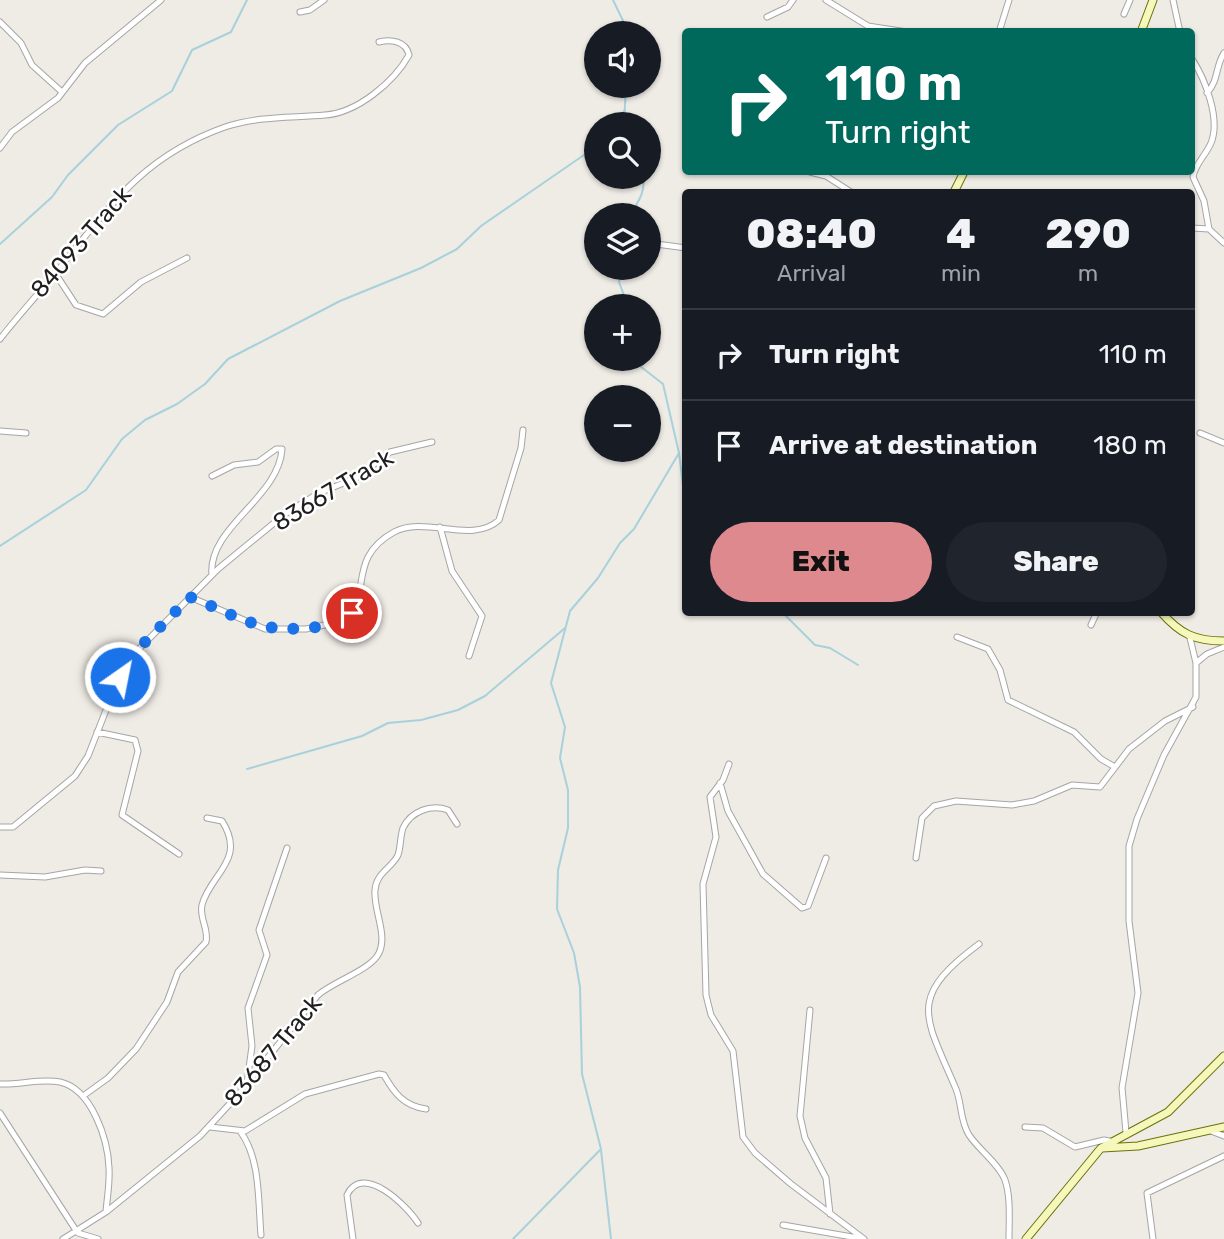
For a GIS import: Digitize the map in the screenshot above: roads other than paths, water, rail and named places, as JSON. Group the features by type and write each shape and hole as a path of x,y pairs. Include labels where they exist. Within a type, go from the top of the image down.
{"street":[{"path":"0,148 12,132 38,116 62,92 85,63 161,0"},
{"path":"300,12 310,10 324,0"},
{"path":"767,17 788,7 793,0"},
{"path":"826,0 867,26 880,28"},
{"path":"1000,28 1010,0"},
{"path":"1124,14 1130,0"},
{"path":"1142,28 1153,0"},
{"path":"1173,0 1179,28"},
{"path":"0,22 20,43 32,65 62,92"},
{"name":"84093 Track","path":"0,339 101,213 126,187 164,158 228,126 290,115 326,115 348,108 378,90 409,55 408,49 393,40 379,42"},
{"path":"1207,93 1216,82 1218,63 1224,53"},
{"path":"1195,66 1207,93 1213,116 1213,137 1195,173"},
{"path":"822,175 846,189"},
{"path":"1194,175 1204,201 1209,229 1224,243"},
{"path":"1195,228 1209,229"},
{"path":"661,245 682,247"},
{"path":"55,273 76,305 103,314 141,282 187,258"},
{"path":"190,597 265,629 290,630 338,624 352,613 364,561 373,548 392,533 408,526 478,528 499,520 521,448 523,430"},
{"path":"0,431 26,433"},
{"path":"1200,433 1224,443"},
{"name":"83667 Track","path":"0,827 13,827 70,782 88,756 133,656 212,575 285,513 319,493 356,478 390,452 432,442"},
{"path":"212,476 234,465 258,462 276,449 282,449 270,481 213,553 212,575"},
{"path":"440,527 452,571 482,616 481,626 469,656"},
{"path":"1091,625 1095,616"},
{"path":"1164,616 1177,630 1190,638 1224,641"},
{"path":"957,637 988,649 1000,670 1009,700 1074,732 1106,763 1115,767"},
{"path":"1126,1132 1122,1088 1135,1031 1138,993 1129,921 1129,846 1137,819 1164,755 1193,708 1198,689 1190,638"},
{"path":"1196,663 1207,654 1224,647"},
{"path":"916,858 919,825 924,813 934,806 956,802 1012,805 1034,801 1072,785 1100,788 1129,749 1156,726 1193,708"},
{"path":"97,732 135,740 138,751 122,815 179,855"},
{"path":"729,764 710,797 716,845 703,884 708,1003 733,1051 738,1122 745,1143 791,1184 862,1238"},
{"path":"720,783 728,811 764,874 802,908 808,906 826,858"},
{"name":"83687 Track","path":"63,1239 106,1212 209,1127 318,995 332,983 370,964 378,956 382,941 375,905 376,883 397,855 404,825 420,811 434,807 448,810 457,824"},
{"path":"83,1096 108,1078 136,1049 167,1002 177,972 206,942 202,902 225,870 229,850 222,821 207,818"},
{"path":"247,1083 252,1045 248,1008 267,956 260,930 287,848"},
{"path":"0,875 45,877 85,870 100,871"},
{"path":"979,944 950,968 934,988 928,999 928,1019 939,1054 957,1091 964,1127 1006,1182 1009,1239"},
{"path":"810,1010 801,1123 809,1148 826,1178 830,1214"},
{"path":"1026,1239 1101,1148 1126,1132 1168,1112 1222,1058 1224,1050"},
{"path":"209,1127 240,1131 251,1129 305,1094 379,1074 384,1075 394,1092 406,1103 426,1109"},
{"path":"0,1084 56,1081 71,1086 83,1096 101,1132 109,1162 106,1212"},
{"path":"0,1113 77,1232 98,1239"},
{"path":"1025,1127 1043,1128 1075,1147 1110,1141"},
{"path":"1101,1148 1138,1146 1224,1128"},
{"path":"1208,1130 1224,1136"},
{"path":"240,1131 249,1144 255,1167 261,1235"},
{"path":"1153,1239 1147,1194 1224,1156"},
{"path":"353,1239 347,1195 352,1187 364,1183 375,1185 402,1204 418,1223"},
{"path":"783,1225 862,1238"}],"waterway":[{"path":"0,244 52,197 68,175 118,125 172,91 192,50 231,32 247,0"},
{"path":"613,0 623,21"},
{"path":"625,98 625,112"},
{"path":"0,546 86,490 122,439 145,420 177,404 205,384 228,359 340,301 421,268 457,249 481,226 584,155"},
{"path":"637,203 643,189"},
{"path":"619,280 624,294"},
{"path":"646,371 663,384 682,477"},
{"path":"513,1239 601,1149 582,1074 580,987 574,953 557,909 558,870 568,828 568,790 560,758 565,727 551,683 570,611 598,578 620,543 634,529 679,453"},
{"path":"786,616 815,645 830,648 858,665"},
{"path":"247,769 362,736 388,723 421,720 458,710 485,696 565,628"},
{"path":"601,1150 611,1239"}]}
